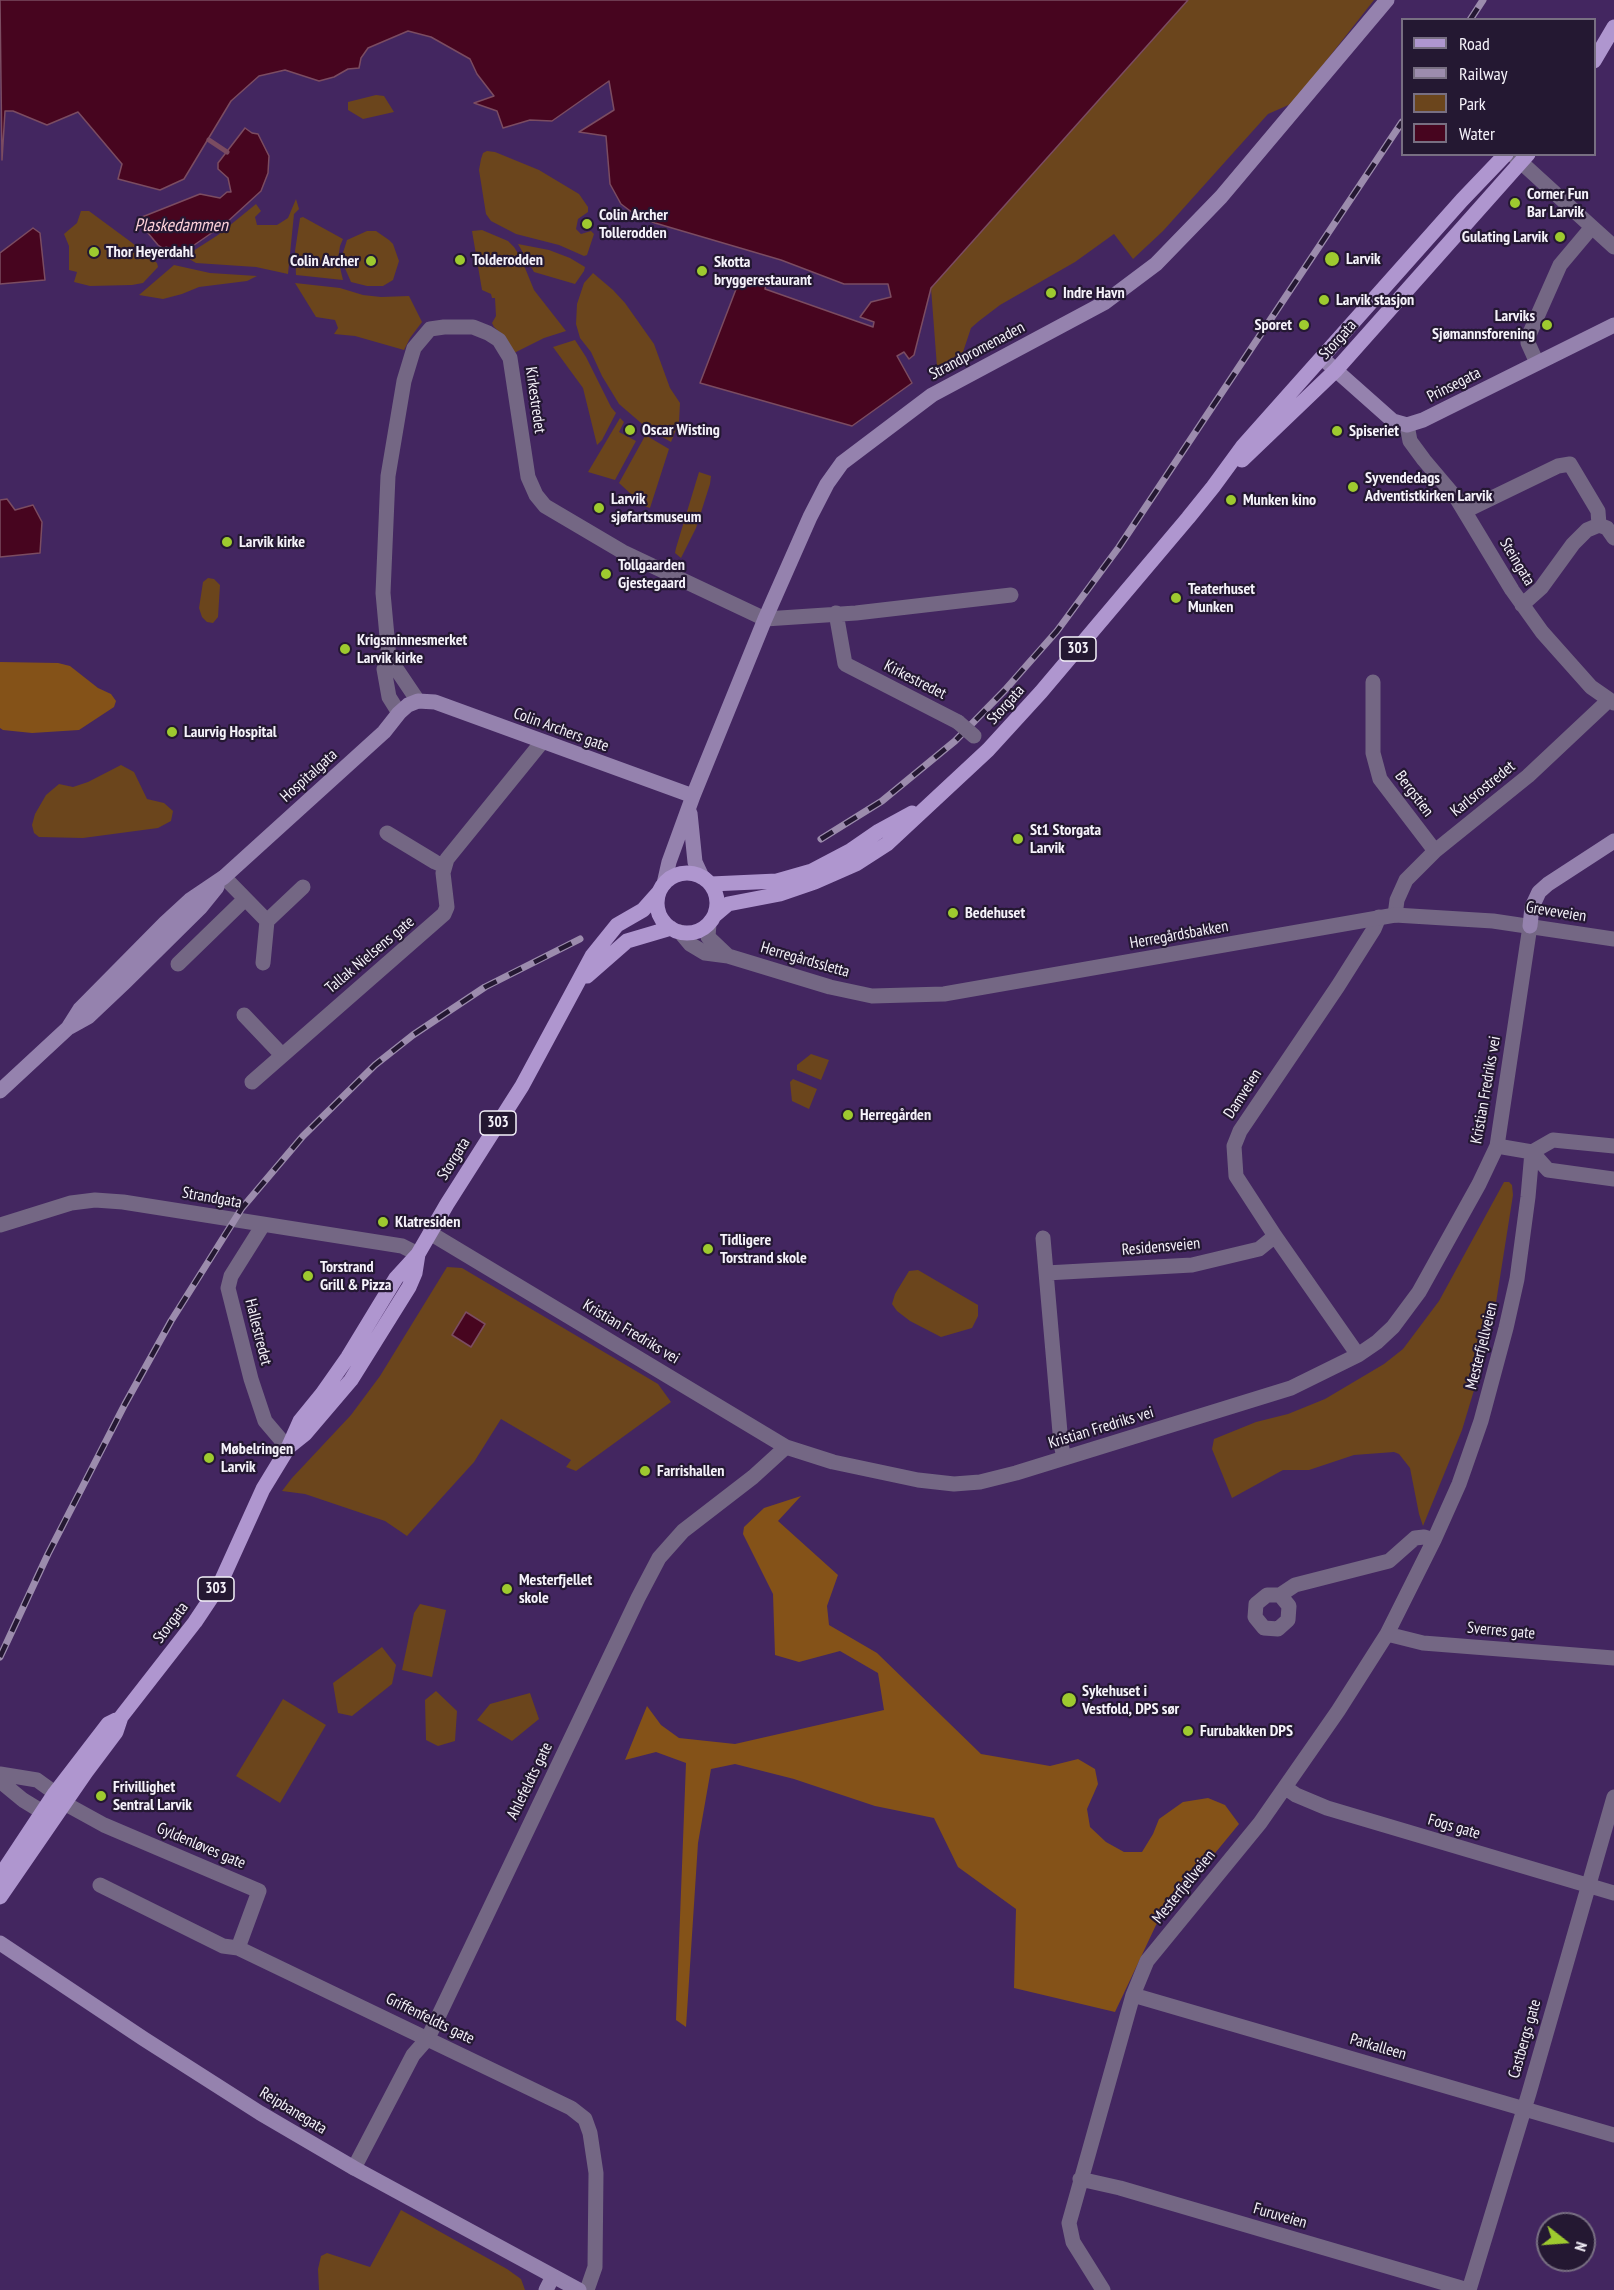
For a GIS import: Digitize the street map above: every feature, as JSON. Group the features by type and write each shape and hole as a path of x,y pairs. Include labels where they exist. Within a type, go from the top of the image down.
{"main road":[{"name":"Strandpromenaden","path":"662,888 691,801 765,619 810,517 827,484 842,463 932,395 1104,303 1156,264 1221,197 1387,0"},
{"path":"1596,56 1614,27"},
{"name":"Storgata","path":"712,919 728,904 780,894 856,864 887,844 992,746 1041,693 1214,487 1243,446 1462,200 1504,156"},
{"name":"Storgata","path":"1214,487 1336,370 1520,157"},
{"name":"Prinsegata","path":"1407,425 1424,420 1614,325"},
{"path":"1322,358 1393,421 1407,425"},
{"name":"Colin Archers gate","path":"418,701 435,702 691,801"},
{"name":"Hospitalgata","path":"0,1091 68,1028 88,1017 200,908 224,878 384,732 399,713 418,701"},
{"name":"Strandpromenaden","path":"691,801 695,862 706,880"},
{"name":"Storgata","path":"706,880 777,881 812,871 933,802"},
{"path":"1530,926 1532,908 1539,892 1614,841"},
{"name":"303","path":"662,888 672,877 681,873 692,873 706,880"},
{"path":"706,880 716,893 717,904 712,919"},
{"path":"662,888 657,902 659,912 676,930"},
{"name":"Storgata","path":"0,1897 60,1802 116,1732 121,1717 195,1622 219,1586 263,1489 288,1448 305,1434 351,1380 409,1287 415,1273 418,1254 522,1086 592,956 617,925 643,910 662,888"},
{"name":"303","path":"676,930 690,933 700,930 712,919"},
{"name":"Storgata","path":"575,989 601,962 627,941 676,930"},
{"path":"0,1876 42,1811"},
{"name":"Reipbanegata","path":"0,1943 208,2080 354,2168 549,2283 579,2290"}],"street":[{"path":"1520,157 1614,247"},
{"path":"1537,363 1528,343 1528,335 1560,266 1592,227"},
{"name":"Kirkestredet","path":"399,713 389,697 384,669 389,658 383,593 388,477 404,381 414,348 430,329 473,327 499,340 510,358 528,477 536,495 545,507 623,552 765,619"},
{"name":"Steingata","path":"1407,425 1410,441 1465,511 1522,605 1567,662 1591,687 1611,702"},
{"path":"1465,511 1558,466 1570,464 1573,465 1598,511 1599,525"},
{"path":"1522,605 1541,588 1573,544 1587,530 1599,525 1607,528 1614,538"},
{"path":"765,619 1011,595"},
{"name":"Kirkestredet","path":"836,613 844,664 958,722 977,738"},
{"path":"389,658 418,701"},
{"name":"Bergstien","path":"1373,682 1373,753 1380,779 1435,851"},
{"name":"Karlsrostredet","path":"1395,915 1397,900 1406,880 1435,851 1528,776 1611,702"},
{"path":"387,832 444,866 447,859 542,742"},
{"name":"Tallak Nielsens gate","path":"252,1082 444,914 447,907 444,866"},
{"path":"224,878 267,921"},
{"path":"263,963 267,921 303,886"},
{"path":"178,964 245,899"},
{"name":"Herregårdsbakken","path":"872,996 944,994 1395,915 1493,921"},
{"name":"Damveien","path":"1358,1355 1236,1176 1234,1146 1240,1131 1338,986 1374,929 1379,917"},
{"name":"Herregårdssletta","path":"712,919 708,938 728,956"},
{"name":"Greveveien","path":"1493,921 1614,939"},
{"name":"Kristian Fredriks vei","path":"430,1233 786,1447 833,1462 918,1480 954,1484 980,1482 1291,1388 1358,1355 1377,1342 1408,1310 1479,1184 1497,1146 1524,953 1530,926"},
{"name":"Herregårdssletta","path":"676,930 690,944 705,953 728,956 830,987 872,996"},
{"path":"244,1016 282,1055"},
{"path":"1532,1152 1553,1140 1614,1146"},
{"path":"1497,1146 1532,1152 1548,1170 1614,1179"},
{"name":"Mesterfjellveien","path":"1103,2290 1073,2242 1069,2223 1132,1995 1147,1961 1286,1788 1387,1634 1434,1540 1481,1421 1506,1328 1517,1279 1532,1152"},
{"name":"Strandgata","path":"0,1225 70,1203 95,1200 154,1206 402,1246 418,1254"},
{"name":"Hallestredet","path":"263,1225 231,1276 228,1288 251,1379 265,1420 288,1448"},
{"name":"Residensveien","path":"1046,1273 1192,1265 1259,1249 1275,1236"},
{"path":"1043,1238 1064,1458"},
{"name":"Ahlefeldts gate","path":"354,2168 413,2055 428,2038 659,1558 683,1531 753,1477 786,1447"},
{"path":"1280,1595 1294,1585 1389,1561 1415,1538 1424,1537 1434,1540"},
{"name":"Sverres gate","path":"1387,1634 1423,1643 1614,1658"},
{"name":"Gyldenløves gate","path":"0,1774 36,1780 60,1802 104,1825 259,1891 238,1947"},
{"path":"0,1781 23,1800 42,1811 60,1802"},
{"name":"Fogs gate","path":"1286,1788 1327,1808 1614,1893"},
{"name":"Castbergs gate","path":"1468,2290 1524,2108 1614,1797"},
{"name":"Griffenfeldts gate","path":"100,1885 223,1946 238,1947 428,2038 571,2108 585,2119 590,2133 596,2173 595,2267 579,2290"},
{"name":"Parkalleen","path":"1132,1995 1614,2135"},
{"name":"Furuveien","path":"1080,2179 1468,2290"}],"green space":[{"path":"1188,0 1374,0 1293,103 1268,114 1163,231 1133,259 1114,234 1075,262 1000,305 971,328 963,352 937,367 931,288"},
{"path":"376,95 384,96 394,112 363,119 348,110 348,102"},
{"path":"495,152 539,170 579,194 588,207 588,212 578,219 576,229 581,234 591,231 594,234 587,255 584,256 559,245 516,234 491,221 486,214 479,170 483,153"},
{"path":"296,199 299,209 294,214 288,274 256,267 196,263 186,257 256,204 261,211 255,217 257,225 277,225 288,218"},
{"path":"81,211 89,211 157,263 158,267 143,283 132,285 90,286 74,282 77,272 69,270 69,246 64,234 77,223"},
{"path":"303,217 343,239 338,259 343,280 296,275 295,251 300,218"},
{"path":"482,230 508,241 514,247 534,290 566,331 544,338 514,353 506,338 492,323 496,316 495,298 482,290 472,231"},
{"path":"367,231 376,231 389,240 393,244 399,261 393,280 383,286 367,286 351,282 344,266 342,256 347,240"},
{"path":"518,244 549,250 570,258 585,267 584,271 575,284 534,272"},
{"path":"174,265 210,273 257,276 247,281 199,287 163,299 139,295"},
{"path":"593,273 625,303 654,344 670,388 680,403 679,422 671,442 648,429 619,404 591,352 580,338 576,324 577,304 584,283"},
{"path":"295,283 340,288 363,295 409,296 422,322 404,350 355,336 334,334 338,328 335,320 316,317"},
{"path":"575,340 616,413 597,445 583,388 553,347"},
{"path":"620,418 624,422 619,432 636,441 615,480 588,472"},
{"path":"645,436 669,449 650,508 644,506 619,483"},
{"path":"699,472 711,476 710,484 696,528 681,558 675,553 676,548"},
{"path":"208,578 214,579 220,585 218,617 213,623 207,622 202,617 199,608 203,582"},
{"path":"121,765 134,772 147,799 164,803 173,811 171,821 158,828 83,838 39,837 34,833 32,825 35,814 46,795 59,784 73,787"},
{"path":"811,1054 829,1060 821,1080 797,1070 797,1065"},
{"path":"793,1079 817,1089 809,1109 792,1101 790,1082"},
{"path":"1504,1182 1512,1185 1513,1195 1495,1309 1462,1430 1423,1526 1410,1468 1399,1454 1394,1452 1354,1455 1309,1470 1283,1470 1232,1498 1212,1449 1214,1439 1325,1399 1384,1364 1403,1349 1439,1301"},
{"path":"447,1267 462,1268 658,1384 671,1402 576,1471 566,1467 571,1460 501,1419 474,1462 407,1536 385,1521 305,1494 282,1491 351,1415 380,1376"},
{"path":"918,1270 978,1305 978,1316 972,1328 941,1337 910,1321 897,1311 892,1304 895,1294 909,1271"},
{"path":"420,1604 446,1610 432,1677 402,1670 414,1613"},
{"path":"382,1647 396,1665 392,1684 352,1716 338,1713 333,1683"},
{"path":"436,1691 457,1711 455,1741 438,1746 426,1740 425,1700"},
{"path":"530,1693 539,1719 512,1741 477,1720 490,1704"},
{"path":"283,1699 326,1725 280,1803 236,1776"},
{"path":"401,2210 507,2269 521,2279 525,2290 319,2290 318,2269 321,2256 327,2253 370,2267"}],"shaded area":[{"path":"0,662 58,663 70,666 98,688 111,694 116,701 114,707 79,730 32,733 3,730 0,728"},
{"path":"801,1496 778,1521 838,1575 827,1606 829,1625 877,1653 981,1754 1050,1766 1078,1759 1095,1769 1098,1784 1087,1809 1090,1827 1106,1842 1124,1852 1142,1852 1159,1819 1183,1802 1208,1798 1225,1805 1239,1824 1156,1925 1115,2012 1014,1988 1016,1909 958,1867 934,1818 875,1806 794,1779 735,1764 711,1769 698,1843 686,2027 676,2020 686,1763 656,1752 625,1760 647,1706 661,1725 679,1738 735,1744 884,1710 878,1673 840,1651 799,1662 775,1655 773,1594 743,1534 744,1527 764,1508"}],"water":[{"path":"0,0 1188,0 931,288 914,355 909,359 904,352 897,356 912,383 852,426 700,383 738,284 748,277 766,284 765,289 873,327 874,322 860,317 871,302 891,297 888,284 844,284 781,260 637,216 621,204 610,184 606,136 579,132 614,110 609,81 552,121 530,120 503,128 497,111 474,103 494,96 477,74 470,59 431,37 408,31 368,48 361,58 359,68 348,69 334,77 319,81 285,70 259,76 231,101 184,179 160,190 118,179 122,164 78,112 47,125 13,111 5,111 2,160"},
{"name":"Plaskedammen","path":"245,128 258,134 269,156 268,173 261,191 226,223 187,250 175,251 158,245 148,233 142,217 200,194 220,198 227,192 231,192 228,178 218,169 218,163"},
{"path":"33,228 40,233 45,280 0,284 0,253"},
{"path":"7,499 15,510 33,505 42,522 40,553 0,557 0,500"},
{"path":"466,1312 485,1324 471,1347 452,1335"}],"waterway":[{"path":"209,140 227,152"}],"railway":[{"path":"1471,18 1483,0"},
{"path":"821,839 882,801 955,741 1005,690 1057,631 1119,547 1401,124"},
{"path":"0,1657 48,1554 125,1404 171,1321 242,1208 303,1136 375,1065 413,1035 485,987 580,939"}],"place":[{"name":"Corner Fun Bar Larvik","path":"1515,203"},
{"name":"Colin Archer Tollerodden","path":"587,224"},
{"name":"Gulating Larvik","path":"1560,237"},
{"name":"Thor Heyerdahl","path":"94,252"},
{"name":"Larvik","path":"1332,259"},
{"name":"Tolderodden","path":"460,260"},
{"name":"Colin Archer","path":"371,261"},
{"name":"Skotta bryggerestaurant","path":"702,271"},
{"name":"Indre Havn","path":"1051,293"},
{"name":"Larvik stasjon","path":"1324,300"},
{"name":"Sporet","path":"1304,325"},
{"name":"Larviks Sjømannsforening","path":"1547,325"},
{"name":"Oscar Wisting","path":"630,430"},
{"name":"Spiseriet","path":"1337,431"},
{"name":"Syvendedags Adventistkirken Larvik","path":"1353,487"},
{"name":"Munken kino","path":"1231,500"},
{"name":"Larvik sjøfartsmuseum","path":"599,508"},
{"name":"Larvik kirke","path":"227,542"},
{"name":"Tollgaarden Gjestegaard","path":"606,574"},
{"name":"Teaterhuset Munken","path":"1176,598"},
{"name":"Krigsminnesmerket Larvik kirke","path":"345,649"},
{"name":"Laurvig Hospital","path":"172,732"},
{"name":"St1 Storgata Larvik","path":"1018,839"},
{"name":"Bedehuset","path":"953,913"},
{"name":"Herregården","path":"848,1115"},
{"name":"Klatresiden","path":"383,1222"},
{"name":"Tidligere Torstrand skole","path":"708,1249"},
{"name":"Torstrand Grill & Pizza","path":"308,1276"},
{"name":"Møbelringen Larvik","path":"209,1458"},
{"name":"Farrishallen","path":"645,1471"},
{"name":"Mesterfjellet skole","path":"507,1589"},
{"name":"Sykehuset i Vestfold, DPS sør","path":"1069,1700"},
{"name":"Furubakken DPS","path":"1188,1731"},
{"name":"Frivillighet Sentral Larvik","path":"101,1796"}]}
